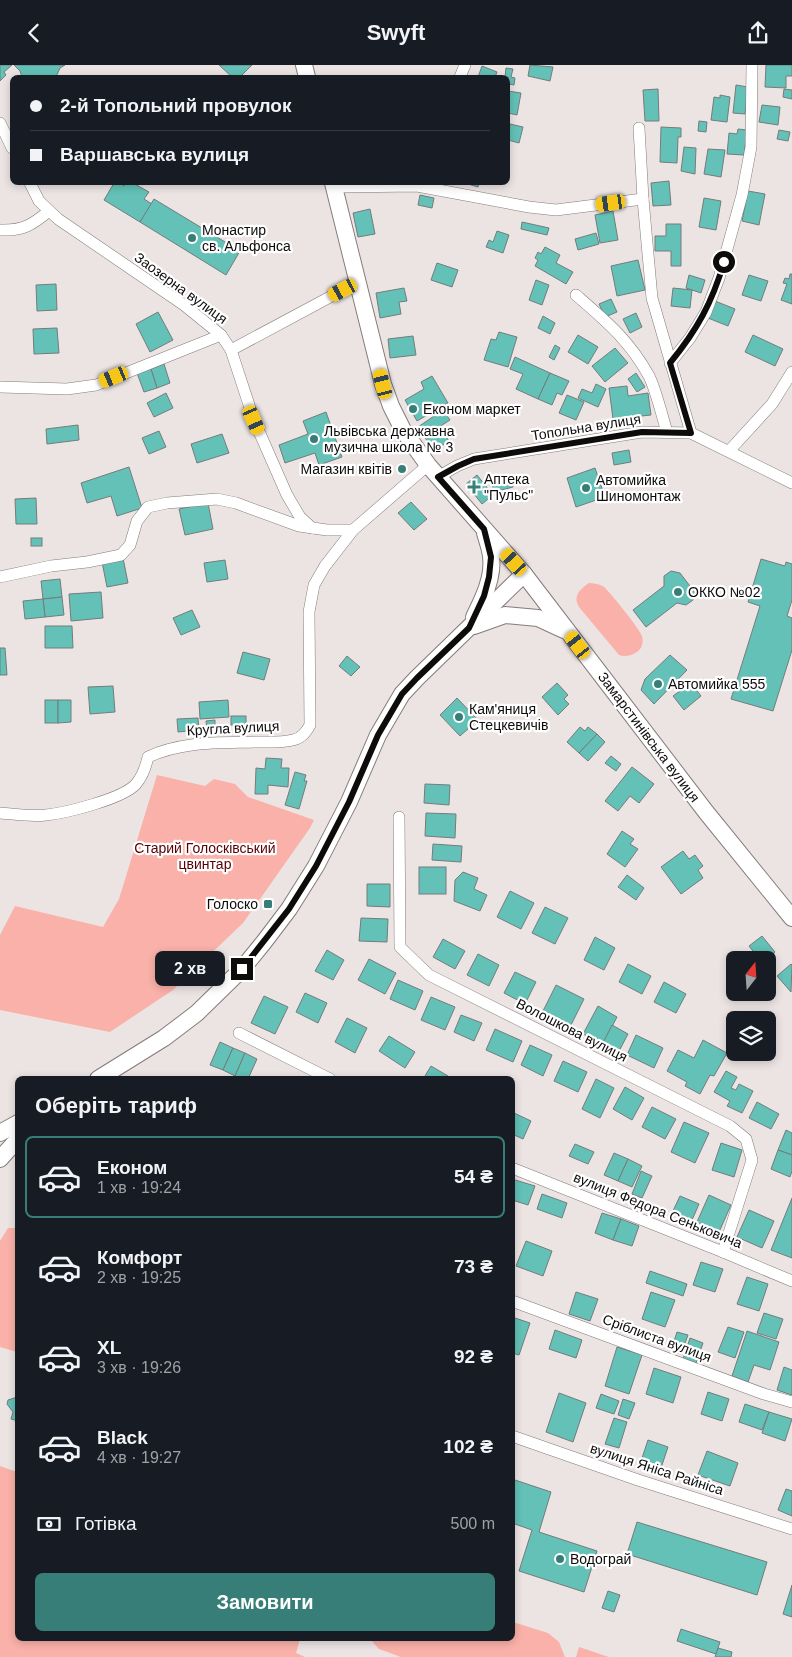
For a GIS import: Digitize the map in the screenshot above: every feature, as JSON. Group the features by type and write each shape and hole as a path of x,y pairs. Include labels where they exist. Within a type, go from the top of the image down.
{"main road":[{"name":"Замарстинівська вулиця","path":"333,185 383,384 403,430 433,471 524,574 706,812 792,918"},
{"path":"469,628 484,596 489,577 491,557 484,529"},
{"path":"103,1076 164,1038 197,1013 242,969 289,909 316,866 349,802 378,735 402,694 524,574"},
{"path":"469,628 505,615 538,618 568,632"},
{"path":"0,1133 15,1125"},
{"path":"0,1159 15,1142"}],"street":[{"path":"670,363 690,338 706,313 719,279 742,195 751,147 752,65"},
{"path":"0,123 10,144"},
{"path":"639,128 652,298 691,433"},
{"name":"Заозерна вулиця","path":"31,185 39,201 73,230 184,305 221,335 231,350 254,420 287,495 300,517 312,529"},
{"path":"336,185 339,187 392,185"},
{"path":"423,185 528,207 556,210 643,199"},
{"path":"0,230 27,227 34,224 49,211"},
{"path":"231,350 357,281"},
{"path":"576,295 607,321 625,340 650,377 666,432"},
{"path":"0,387 67,389 96,385 221,335"},
{"path":"729,451 772,404 792,372"},
{"name":"Топольна вулиця","path":"433,471 458,466 474,459 642,432 666,432 691,433 792,483"},
{"name":"Кругла вулиця","path":"0,813 45,816 90,807 135,785 146,767 148,757 162,750 202,743 279,742 295,740 302,736 310,725 309,612 314,585 325,565 353,530 433,471"},
{"path":"0,577 51,566 121,555 130,545 137,521 148,507 167,503 217,499 236,503 287,523 312,529 353,530"},
{"name":"Волошкова вулиця","path":"399,817 400,947 429,975 730,1126 746,1139 752,1159 723,1252"},
{"path":"239,1033 324,1076"},
{"name":"вулиця Федора Сеньковича","path":"515,1169 792,1281"},
{"name":"Сріблиста вулиця","path":"515,1302 792,1402"},
{"name":"вулиця Яніса Райніса","path":"515,1437 638,1480 792,1529"}],"green space":[{"path":"589,583 604,587 635,624 643,639 638,652 629,656 619,655 579,607 577,603 578,593"},
{"name":"Старий Голосківський цвинтар","path":"157,775 205,786 214,779 235,784 248,797 314,820 243,923 173,990 110,1032 0,1010 0,935 15,906 103,927 119,899"},
{"path":"8,1228 15,1228 15,1351 0,1347 0,1241"},
{"path":"0,1466 15,1471 15,1641 299,1641 296,1653 305,1657 0,1657"},
{"path":"515,1623 548,1633 559,1642 565,1657 401,1657 379,1649 372,1641 515,1641"},
{"path":"579,1647 609,1657 576,1657"}],"building":[{"path":"0,65 12,65 4,72 6,75 0,81"},
{"path":"14,65 65,65 60,68 57,75 21,75"},
{"path":"219,65 252,65 242,75 230,75"},
{"path":"530,65 553,67 550,81 528,76"},
{"path":"766,65 792,65 792,76 786,76 786,88 765,87"},
{"path":"482,66 497,72 496,75 479,75"},
{"path":"506,68 513,69 511,77 515,78 514,85 510,84 510,75 505,75"},
{"path":"736,85 748,87 745,114 733,113"},
{"path":"658,89 659,121 645,121 643,90"},
{"path":"784,89 792,90 792,99 783,97"},
{"path":"510,91 521,93 517,115 510,113"},
{"path":"720,95 730,97 727,122 711,120 714,97 720,98"},
{"path":"762,105 780,107 778,125 759,122"},
{"path":"699,121 707,122 706,132 698,131"},
{"path":"510,124 523,127 519,143 510,141"},
{"path":"661,127 681,128 681,137 678,137 677,163 660,162"},
{"path":"738,129 747,130 744,155 727,154 729,133 737,134"},
{"path":"779,130 790,132 788,141 777,139"},
{"path":"684,147 696,148 695,174 681,171"},
{"path":"708,149 725,150 721,177 704,174"},
{"path":"669,181 671,205 653,206 651,183"},
{"path":"113,185 137,185 149,192 144,199 152,204 140,222 104,200"},
{"path":"748,191 765,194 759,225 742,221"},
{"path":"420,195 434,198 432,208 418,205"},
{"path":"704,198 721,201 716,230 699,227"},
{"name":"Монастир св. Альфонса","path":"154,199 240,251 226,275 140,222"},
{"path":"370,209 375,234 358,237 353,213"},
{"path":"613,211 618,240 600,243 595,215"},
{"path":"522,222 549,228 547,235 521,229"},
{"path":"666,224 681,224 681,266 671,266 671,251 655,251 655,236 666,236"},
{"path":"497,231 509,235 503,253 486,247 489,240 493,242"},
{"path":"596,233 599,244 578,250 575,239"},
{"path":"545,247 560,255 556,263 573,272 566,284 535,266 538,260 535,258 538,252 541,254"},
{"path":"638,260 645,290 617,296 611,266"},
{"path":"437,263 458,270 452,287 431,280"},
{"path":"790,274 792,274 792,304 781,300 787,284 783,283 785,278 789,279"},
{"path":"689,275 705,280 701,293 686,288"},
{"path":"749,275 768,281 761,301 742,295"},
{"path":"536,280 549,285 542,305 529,300"},
{"path":"56,284 57,310 37,311 36,285"},
{"path":"404,288 407,301 399,302 401,314 380,318 376,293"},
{"path":"673,288 692,290 690,308 671,306"},
{"path":"611,299 617,312 605,317 599,304"},
{"path":"715,301 735,309 728,326 708,318"},
{"path":"158,312 173,340 150,352 136,324"},
{"path":"636,313 642,327 630,333 623,319"},
{"path":"543,316 555,323 550,334 538,328"},
{"path":"57,328 59,353 34,354 33,329"},
{"path":"499,332 517,337 508,367 484,360 491,339 496,340"},
{"path":"578,335 598,347 588,364 568,352"},
{"path":"753,335 783,349 775,366 745,352"},
{"path":"413,336 416,355 390,358 388,339"},
{"path":"555,345 560,348 554,360 549,357"},
{"path":"615,348 628,363 605,382 592,366"},
{"path":"515,357 550,373 538,399 516,389 523,374 510,369"},
{"path":"164,364 170,383 157,388 151,369"},
{"path":"151,369 157,388 144,392 137,373"},
{"path":"550,373 569,381 562,395 557,393 552,405 538,399"},
{"path":"636,373 645,387 637,392 628,379"},
{"path":"432,376 448,403 417,421 405,400 424,389 421,382"},
{"path":"596,384 606,389 598,407 578,398 582,389 592,393"},
{"path":"627,386 628,396 648,393 651,415 613,419 609,388"},
{"path":"166,393 173,408 154,417 147,403"},
{"path":"567,395 584,402 576,420 559,413"},
{"path":"443,410 450,420 439,427 449,441 434,451 418,427"},
{"name":"Львівська державна музична школа № 3","path":"326,412 342,457 319,465 315,453 285,463 279,445 308,434 303,421"},
{"path":"78,425 79,440 47,444 46,429"},
{"path":"159,431 166,447 149,454 142,438"},
{"path":"222,434 229,453 197,463 191,444"},
{"path":"629,450 631,462 614,465 612,453"},
{"path":"129,467 142,508 117,516 111,496 87,503 81,483"},
{"name":"Автомийка Шиномонтаж","path":"595,468 605,497 576,507 567,478"},
{"path":"477,475 493,495 482,504 466,484"},
{"path":"510,475 513,487 494,492 491,479"},
{"path":"36,498 37,524 16,524 15,499"},
{"path":"411,502 427,519 414,530 398,513"},
{"path":"208,503 213,529 185,535 179,509"},
{"path":"31,538 42,538 42,546 31,546"},
{"path":"123,558 128,583 107,587 102,562"},
{"path":"761,559 785,566 786,562 792,564 792,600 787,616 792,618 792,650 773,711 731,699 760,606 748,602"},
{"path":"225,560 228,579 207,582 204,563"},
{"path":"671,571 680,573 693,590 695,593 693,600 686,605 677,603 646,627 633,610 664,586 664,576"},
{"path":"60,579 62,597 43,599 41,581"},
{"path":"101,592 103,618 71,621 69,594"},
{"path":"62,597 64,615 45,617 43,599"},
{"path":"43,599 45,617 25,619 23,601"},
{"path":"192,610 200,627 181,635 173,618"},
{"path":"45,626 72,626 73,648 45,648"},
{"path":"0,648 5,648 7,675 0,675"},
{"path":"243,652 270,659 264,680 237,673"},
{"name":"Автомийка 555","path":"670,655 687,670 654,704 641,690 645,679"},
{"path":"347,656 360,667 351,676 339,666"},
{"path":"557,683 568,695 564,699 569,704 558,715 542,697"},
{"path":"691,683 701,696 684,710 673,696"},
{"path":"113,686 115,712 90,714 88,687"},
{"name":"Кам'яниця Стецкевичів","path":"457,698 478,720 460,736 440,715"},
{"path":"45,700 58,700 58,723 45,723"},
{"path":"58,700 71,700 71,722 58,723"},
{"path":"228,700 229,717 200,719 199,702"},
{"path":"231,716 246,716 246,725 231,725"},
{"path":"198,718 199,730 178,732 177,719"},
{"path":"215,720 215,729 207,729 206,721"},
{"path":"580,727 585,731 588,727 597,734 579,753 567,742"},
{"path":"597,734 605,742 588,761 579,753"},
{"path":"611,756 621,764 616,771 605,763"},
{"path":"266,758 282,759 281,768 289,768 288,787 268,785 268,794 255,794 256,768 265,769"},
{"path":"632,767 654,784 639,803 630,796 618,811 605,801"},
{"path":"295,772 306,775 304,781 307,781 299,809 285,805"},
{"path":"425,784 450,785 449,805 424,803"},
{"path":"426,813 456,814 455,838 425,836"},
{"path":"622,831 634,839 630,844 638,849 625,867 607,854"},
{"path":"433,844 462,846 461,862 432,860"},
{"path":"683,851 689,859 695,855 703,866 698,870 703,878 681,894 661,867"},
{"path":"419,867 446,867 446,894 419,894"},
{"path":"463,872 478,878 474,889 487,895 480,911 454,901 455,880"},
{"path":"627,875 644,888 636,900 618,887"},
{"path":"367,884 390,884 390,907 367,906"},
{"path":"510,891 534,903 521,929 497,917"},
{"path":"545,907 568,918 555,944 532,933"},
{"path":"361,918 388,919 387,942 359,941"},
{"path":"762,936 774,951 753,951 749,946"},
{"path":"595,937 615,948 604,970 584,960"},
{"path":"443,939 465,951 455,969 433,957"},
{"path":"327,950 344,960 333,980 315,971"},
{"path":"478,954 499,965 489,986 467,975"},
{"path":"369,959 396,973 385,994 358,980"},
{"path":"628,964 651,976 642,994 619,982"},
{"path":"792,965 791,992 777,976"},
{"path":"515,972 536,982 525,1004 504,993"},
{"path":"398,980 423,991 415,1010 390,999"},
{"path":"664,982 686,994 676,1013 654,1002"},
{"path":"556,985 584,999 570,1027 542,1013"},
{"path":"305,993 327,1003 318,1023 296,1012"},
{"path":"264,996 288,1007 275,1034 251,1023"},
{"path":"431,997 455,1007 445,1030 421,1020"},
{"path":"598,1006 617,1017 603,1044 583,1034"},
{"path":"461,1015 482,1023 474,1041 454,1032"},
{"path":"347,1018 367,1028 355,1053 335,1042"},
{"path":"612,1025 628,1034 617,1055 601,1047"},
{"path":"495,1029 522,1041 513,1062 486,1050"},
{"path":"636,1035 663,1048 654,1068 627,1055"},
{"path":"389,1036 415,1052 405,1068 379,1051"},
{"path":"703,1040 726,1052 714,1076 710,1075 700,1094 685,1086 687,1082 667,1071 678,1050 694,1058"},
{"path":"220,1042 233,1048 223,1070 210,1065"},
{"path":"530,1045 552,1055 543,1076 521,1065"},
{"path":"233,1048 245,1053 235,1076 223,1070"},
{"path":"245,1053 257,1059 249,1076 235,1076"},
{"path":"563,1061 587,1072 578,1092 554,1081"},
{"path":"431,1066 448,1076 425,1076"},
{"path":"726,1071 737,1077 731,1088 736,1090 739,1084 753,1091 742,1113 727,1106 730,1101 714,1092"},
{"path":"596,1079 614,1088 600,1118 582,1109"},
{"path":"625,1087 644,1098 632,1120 613,1109"},
{"path":"757,1102 779,1114 771,1129 749,1118"},
{"path":"652,1107 676,1119 665,1139 642,1127"},
{"path":"515,1113 531,1121 523,1139 515,1135"},
{"path":"684,1122 709,1133 695,1163 671,1152"},
{"path":"786,1130 792,1133 792,1155 778,1150"},
{"path":"721,1143 742,1150 734,1177 712,1170"},
{"path":"575,1144 594,1152 588,1164 569,1156"},
{"path":"778,1150 792,1155 790,1177 771,1169"},
{"path":"614,1153 628,1159 618,1181 604,1175"},
{"path":"628,1159 642,1166 632,1187 618,1181"},
{"path":"641,1171 652,1176 642,1198 632,1194"},
{"path":"515,1180 535,1186 528,1205 515,1201"},
{"path":"542,1194 567,1203 562,1218 537,1209"},
{"path":"709,1195 731,1205 719,1232 697,1222"},
{"path":"680,1196 699,1204 692,1220 673,1211"},
{"path":"792,1198 792,1258 771,1250"},
{"path":"749,1210 774,1221 762,1248 737,1237"},
{"path":"602,1213 621,1219 613,1240 595,1233"},
{"path":"621,1219 639,1226 632,1246 613,1240"},
{"path":"526,1241 552,1251 543,1276 516,1266"},
{"path":"701,1262 723,1269 715,1292 693,1285"},
{"path":"650,1271 687,1284 683,1296 646,1283"},
{"path":"747,1277 768,1284 759,1311 737,1304"},
{"path":"576,1292 598,1299 590,1321 569,1314"},
{"path":"651,1292 675,1300 665,1327 642,1319"},
{"path":"764,1313 783,1319 776,1339 757,1333"},
{"path":"515,1318 530,1323 519,1355 515,1354"},
{"path":"728,1327 744,1332 735,1358 718,1352"},
{"path":"555,1330 582,1340 576,1358 549,1349"},
{"path":"747,1331 779,1342 770,1370 754,1365 748,1382 732,1376"},
{"path":"677,1332 688,1335 681,1354 671,1350"},
{"path":"690,1338 703,1343 696,1363 683,1359"},
{"path":"617,1347 642,1355 629,1394 605,1386"},
{"path":"784,1367 792,1370 792,1395 777,1390"},
{"path":"654,1368 681,1377 673,1403 646,1394"},
{"path":"708,1392 729,1399 722,1421 701,1414"},
{"path":"559,1393 586,1403 573,1442 546,1432"},
{"path":"601,1394 619,1401 614,1414 596,1408"},
{"path":"15,1398 15,1420 11,1419 13,1412 7,1404 8,1400"},
{"path":"623,1399 635,1403 629,1419 618,1415"},
{"path":"745,1404 769,1412 762,1430 739,1422"},
{"path":"769,1412 792,1419 785,1441 762,1433"},
{"path":"614,1418 627,1422 619,1448 605,1444"},
{"path":"648,1440 668,1447 660,1471 640,1464"},
{"path":"707,1451 738,1463 730,1486 698,1475"},
{"path":"515,1480 551,1492 539,1532 597,1551 584,1592 519,1571 532,1530 515,1524"},
{"path":"786,1489 792,1491 792,1516 778,1510"},
{"path":"637,1522 767,1562 757,1595 627,1554"},
{"path":"792,1585 792,1617 783,1614"},
{"path":"608,1591 620,1595 614,1612 602,1608"},
{"path":"681,1629 720,1642 716,1654 677,1641"},
{"path":"718,1648 732,1652 731,1657 715,1657"}],"place":[{"name":"Монастир св. Альфонса","path":"192,238"},
{"name":"Економ маркет","path":"413,409"},
{"name":"Львівська державна музична школа № 3","path":"314,439"},
{"name":"Магазин квітів","path":"402,469"},
{"name":"Аптека \"Пульс\"","path":"474,487"},
{"name":"Автомийка Шиномонтаж","path":"586,488"},
{"name":"ОККО №02","path":"678,592"},
{"name":"Автомийка 555","path":"658,684"},
{"name":"Кам'яниця Стецкевичів","path":"459,717"},
{"name":"Голоско","path":"268,904"},
{"name":"Водограй","path":"560,1559"}],"route":[{"path":"242,969 289,909 316,866 349,802 378,735 402,694 469,628 484,596 489,577 491,557 484,529 438,477 474,459 642,432 691,433 670,363 690,338 706,313 724,262"}]}
